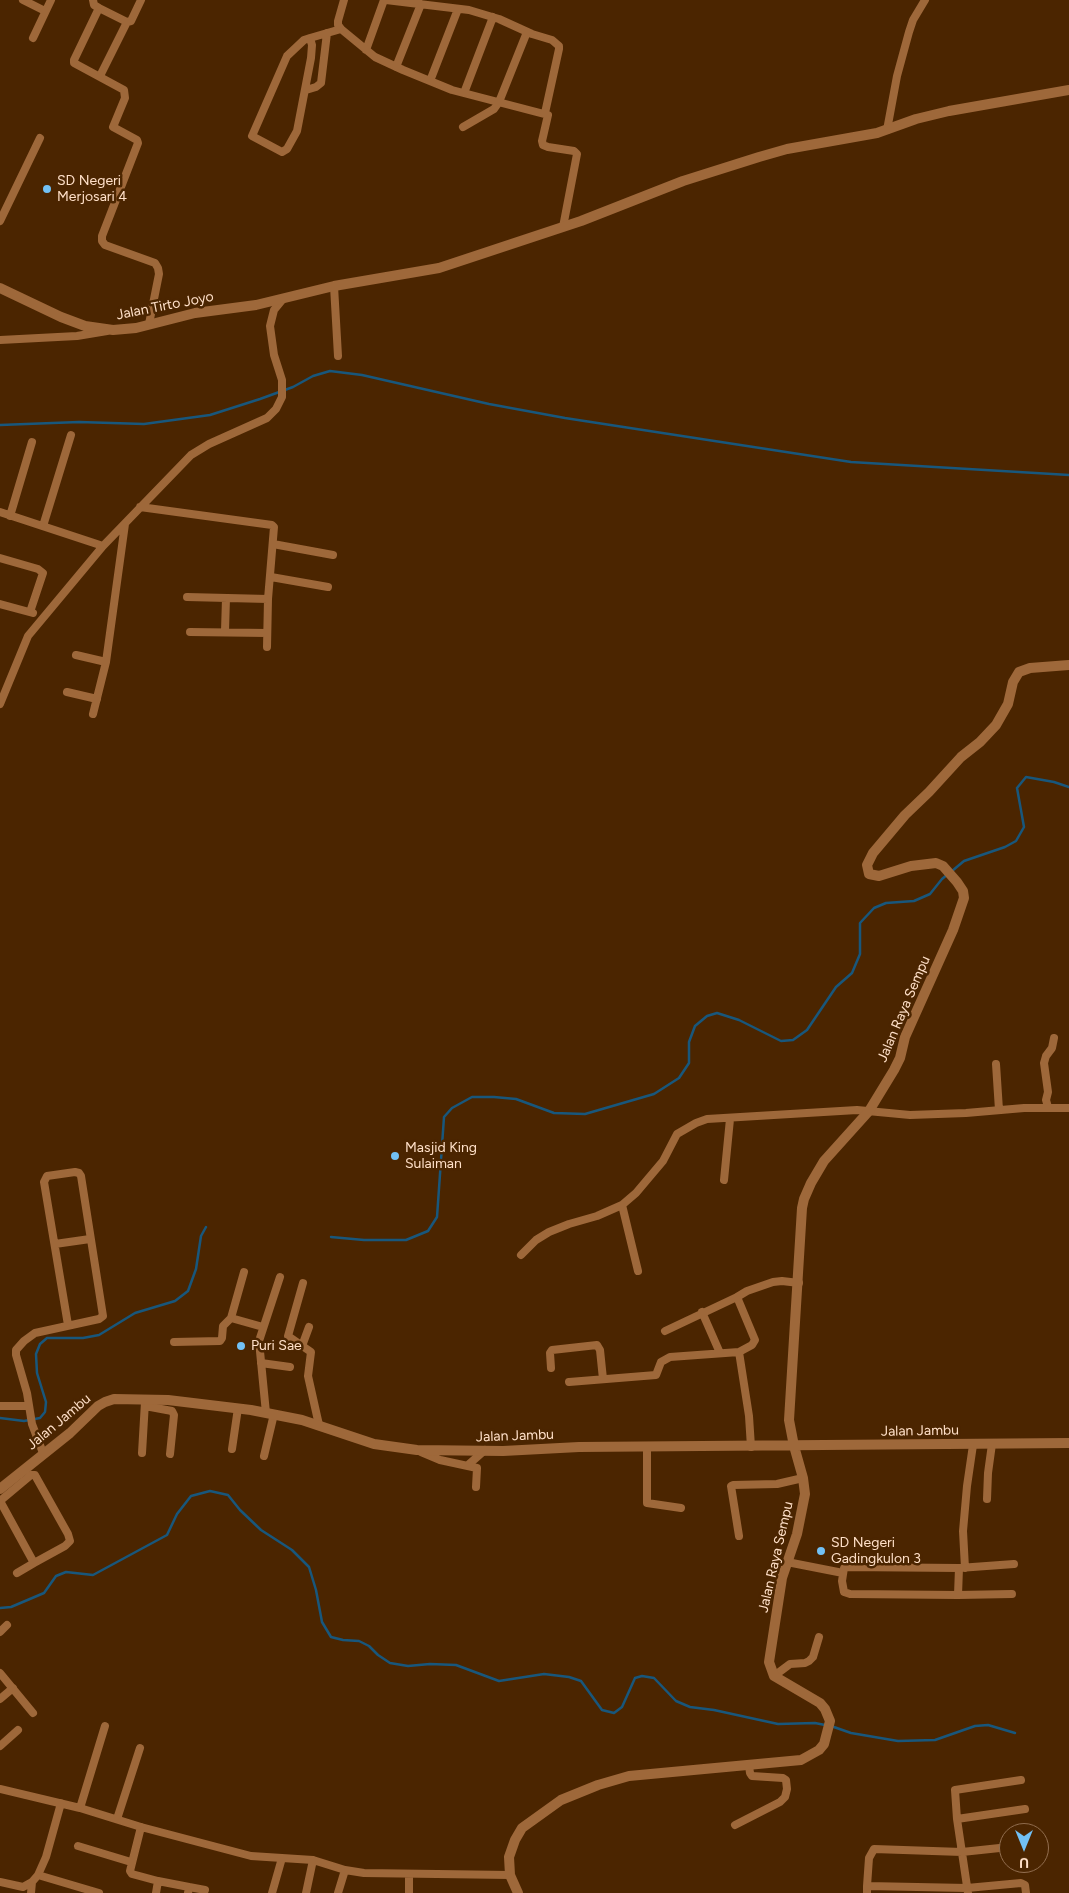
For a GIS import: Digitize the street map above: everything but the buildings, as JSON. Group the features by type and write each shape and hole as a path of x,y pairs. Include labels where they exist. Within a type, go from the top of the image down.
{"street":[{"path":"23,0 46,11"},
{"path":"32,38 50,0"},
{"path":"94,0 94,5 127,22"},
{"path":"100,76 127,22 131,21 141,0"},
{"path":"344,0 338,25 375,58 464,93 548,115 542,141 543,145 574,150 576,154 563,227"},
{"path":"366,50 385,0 458,9 492,17 552,40 559,46 545,113"},
{"path":"888,130 897,76 909,32 913,20 926,0"},
{"path":"396,67 421,4"},
{"path":"99,8 74,63 124,90 125,98 113,127 137,140 138,143 102,236 102,241 104,245 155,263 158,268 159,274 149,324"},
{"path":"430,80 458,9"},
{"path":"464,93 492,17"},
{"path":"310,38 312,45 306,90 297,131 287,149 282,152 252,136 287,56 310,38 341,29"},
{"path":"463,128 494,109 499,102 527,32"},
{"path":"306,90 321,84 327,33"},
{"name":"Jalan Tirto Joyo","path":"0,288 69,320 94,329 113,330 195,313 256,305 334,286 439,268 563,227 683,181 787,149 888,130 916,119 949,111 1069,90"},
{"path":"0,221 40,138"},
{"path":"334,286 338,356"},
{"path":"0,704 23,644 42,616 103,546 191,456 209,444 267,418 276,409 282,397 282,380 274,355 270,331 272,315 283,299"},
{"path":"0,340 77,336 113,330"},
{"path":"43,526 71,435"},
{"path":"10,516 32,442"},
{"path":"140,507 269,524 274,527 268,599 267,647"},
{"path":"0,512 103,546"},
{"path":"94,714 106,662 125,524"},
{"path":"273,544 333,555"},
{"path":"0,558 38,569 43,573 30,612"},
{"path":"270,577 328,587"},
{"path":"187,597 268,599"},
{"path":"225,632 226,598"},
{"path":"0,604 42,616"},
{"path":"190,632 268,633"},
{"path":"76,655 106,662"},
{"name":"Jalan Raya Sempu","path":"774,1676 769,1662 786,1562 795,1543 805,1494 789,1420 802,1208 806,1193 824,1162 870,1111 900,1058 905,1037 963,905 963,891 943,866 930,863 879,876 870,874 867,865 873,853 905,815 961,757 996,726 1008,704 1013,682 1019,672 1030,668 1069,665"},
{"path":"67,692 97,699"},
{"path":"1048,1107 1044,1063 1046,1056 1052,1048 1054,1038"},
{"path":"996,1064 999,1110"},
{"path":"521,1256 536,1240 549,1232 597,1216 622,1205 636,1193 663,1161 677,1134 707,1119 832,1111 870,1111 882,1114 910,1115 1048,1107 1069,1108"},
{"path":"724,1180 730,1118"},
{"path":"43,1454 32,1424 27,1393 16,1350 35,1333 103,1317 81,1176 75,1172 48,1176 44,1182 68,1325"},
{"path":"622,1205 638,1271"},
{"path":"55,1244 90,1239"},
{"path":"174,1342 220,1341 223,1326 231,1318 244,1272"},
{"path":"264,1456 270,1414 259,1340 280,1277"},
{"path":"665,1331 747,1291 773,1282 798,1283"},
{"path":"303,1283 288,1336 312,1352 308,1376 319,1424"},
{"path":"569,1382 656,1375 661,1362 670,1357 739,1352 752,1345 755,1340 737,1296"},
{"path":"702,1312 720,1353"},
{"path":"231,1318 263,1327"},
{"path":"302,1346 309,1327"},
{"path":"551,1368 550,1353 552,1350 597,1345 600,1350 603,1379"},
{"path":"739,1352 749,1416 750,1447"},
{"path":"261,1362 290,1367"},
{"name":"Jalan Jambu","path":"0,1489 105,1402 114,1399 238,1408 319,1424 366,1442 386,1447 417,1450 1069,1443"},
{"path":"142,1453 146,1402 172,1411 174,1415 170,1454"},
{"path":"0,1406 29,1410"},
{"path":"232,1449 238,1408"},
{"path":"987,1500 992,1444"},
{"path":"958,1595 962,1568 967,1486 974,1445"},
{"path":"647,1447 648,1503 680,1508"},
{"path":"417,1450 440,1460 468,1465 478,1469 476,1487"},
{"path":"468,1465 485,1450"},
{"path":"17,1573 65,1546 70,1540 36,1477 32,1474 0,1501 34,1562"},
{"path":"739,1536 731,1486 777,1484 803,1478"},
{"path":"786,1562 843,1573"},
{"path":"1012,1594 846,1593 842,1587 844,1568 851,1566 962,1568 1014,1564"},
{"path":"0,1632 7,1626"},
{"path":"518,1893 510,1875 511,1850 522,1828 561,1800 598,1785 629,1776 801,1760 819,1750 824,1744 829,1725 826,1709 820,1703 774,1676 790,1664 810,1661 819,1637"},
{"path":"0,1672 33,1714"},
{"path":"0,1699 13,1688"},
{"path":"80,1808 105,1726"},
{"path":"0,1746 18,1730"},
{"path":"117,1819 140,1748"},
{"path":"735,1825 780,1802 785,1797 787,1789 786,1780 783,1778 752,1776 749,1766"},
{"path":"968,1890 954,1792 956,1789 1021,1780"},
{"path":"0,1789 80,1808 141,1827 251,1856 313,1860 345,1870 364,1873 510,1875"},
{"path":"0,1882 22,1890 38,1875 46,1857 61,1803"},
{"path":"957,1819 1025,1809"},
{"path":"141,1827 131,1862 130,1871 132,1874 188,1890 205,1890"},
{"path":"78,1846 131,1862"},
{"path":"999,1849 962,1852 874,1850 869,1858 867,1889 968,1890 1021,1883 1025,1885 1026,1893"},
{"path":"272,1893 282,1858"},
{"path":"306,1893 313,1860"},
{"path":"338,1893 345,1870"},
{"path":"409,1874 409,1893"},
{"path":"38,1875 99,1893"},
{"path":"156,1893 158,1881"},
{"path":"31,1893 32,1882"}],"waterway":[{"path":"0,425 79,422 144,424 210,415 293,387 313,376 330,371 362,375 489,404 565,418 851,462 1069,475"},
{"path":"952,871 964,861 1005,847 1016,841 1024,827 1017,788 1026,777 1069,787"},
{"path":"331,1237 364,1240 406,1240 428,1231 437,1217 444,1117 452,1108 472,1097 516,1099 554,1113 585,1114 654,1094 679,1078 689,1063 689,1042 695,1026 707,1016 717,1013 739,1020 781,1041 793,1040 807,1030 836,987 852,973 860,954 860,923 874,908 886,903 914,901 930,894 948,874"},
{"path":"0,1418 24,1421 40,1418 45,1412 46,1402 37,1373 36,1354 40,1344 47,1338 83,1338 99,1335 135,1313 175,1301 188,1291 196,1269 201,1236 206,1227"},
{"path":"0,1608 11,1607 44,1593 56,1576 66,1572 93,1575 167,1535 177,1514 191,1496 210,1491 228,1495 240,1510 261,1530 292,1550 309,1567 316,1590 322,1622 331,1637 359,1641 369,1646 390,1663 408,1666 430,1664 456,1665 499,1681 544,1674 569,1677 581,1681 602,1710 614,1713 622,1707 635,1678 642,1676 654,1678 676,1701 690,1707 714,1710 778,1724 815,1723 825,1725"},
{"path":"831,1726 851,1733 898,1741 935,1740 975,1726 988,1725 1015,1733"}],"place":[{"name":"SD Negeri Merjosari 4","path":"47,189"},
{"name":"Masjid King Sulaiman","path":"395,1156"},
{"name":"Puri Sae","path":"241,1346"},
{"name":"SD Negeri Gadingkulon 3","path":"821,1551"}]}
